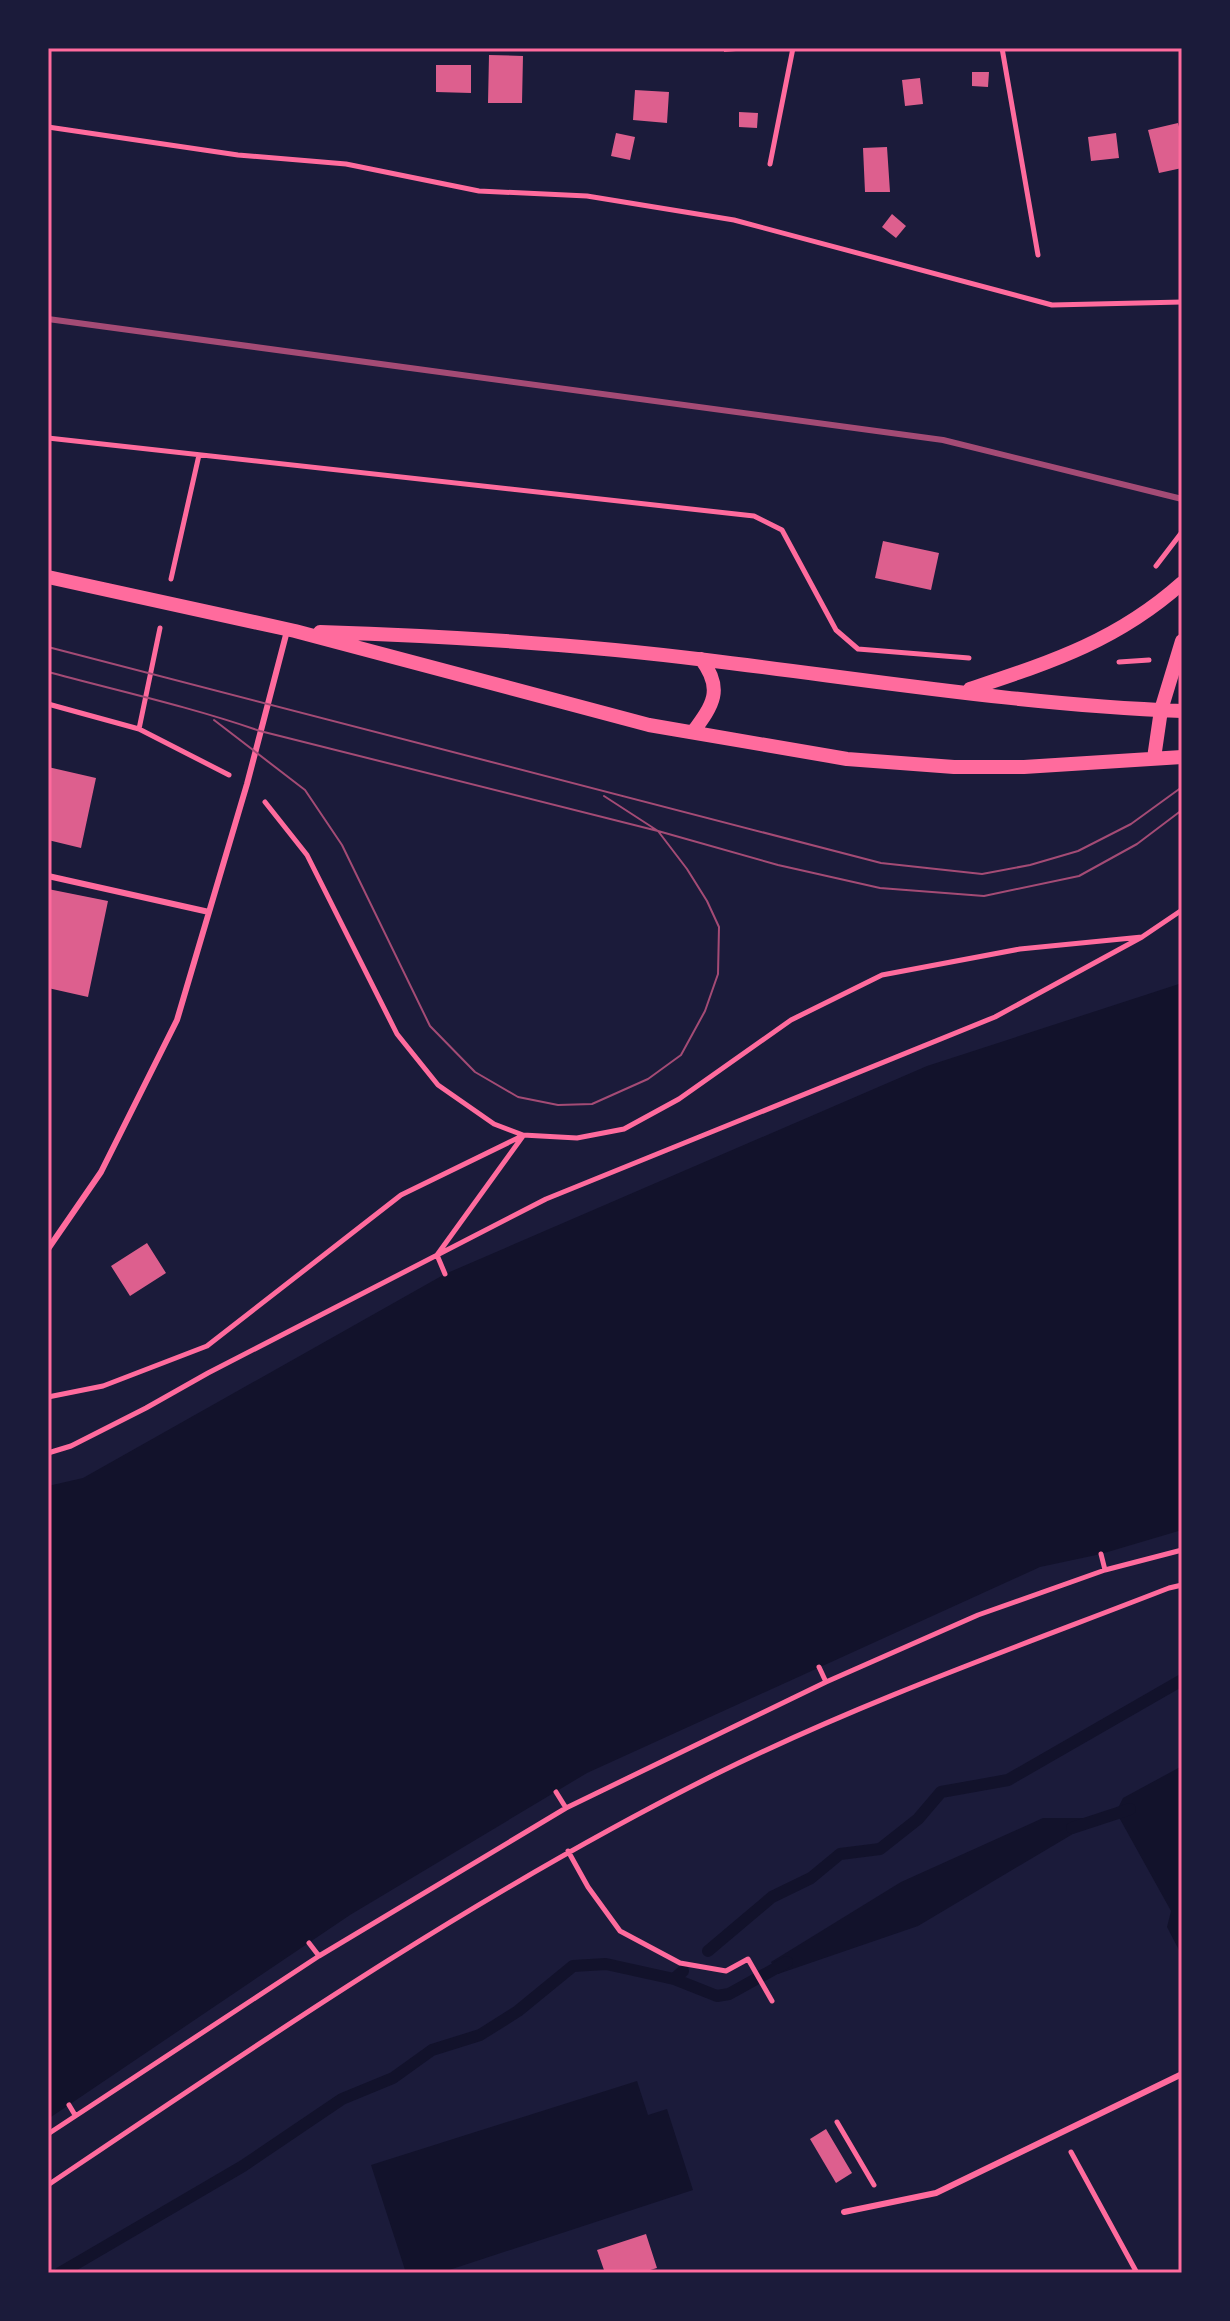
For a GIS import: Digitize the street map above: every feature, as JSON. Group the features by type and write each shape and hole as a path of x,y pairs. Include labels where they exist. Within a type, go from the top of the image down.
{"street":[{"path":"48,577 291,630 649,725 847,759 954,767 1024,767 1182,757"},
{"path":"964,691 1096,643 1153,609 1182,583"},
{"path":"291,630 701,659 964,691 1182,711"},
{"path":"1154,758 1161,710 1182,641"},
{"path":"693,732 708,712 716,687 712,673 701,659"}],"lane":[{"path":"48,1249 101,1172 177,1020 291,630"},
{"path":"48,876 209,912"},
{"path":"844,2212 936,2193 1182,2074"}],"path":[{"path":"770,164 793,48"},
{"path":"1002,48 1038,255"},
{"path":"48,127 238,155 346,164 479,191 587,196 734,220 1052,305 1182,302"},
{"path":"48,438 754,516 782,530 836,630 858,649 975,659"},
{"path":"139,729 199,455"},
{"path":"48,704 139,729 247,784 272,809 307,855 397,1034 438,1085 494,1124 523,1135 577,1138 624,1129 679,1099 791,1020 882,975 1020,949 1142,937"},
{"path":"48,1453 71,1446 146,1408 546,1199 995,1017 1142,937 1182,910"},
{"path":"437,1255 523,1135"},
{"path":"48,1397 103,1386 207,1346 401,1195 523,1135"},
{"path":"437,1255 445,1274"},
{"path":"48,2134 319,1956 566,1808 826,1682 978,1615 1105,1570 1182,1550"},
{"path":"1101,1554 1105,1570"},
{"path":"48,2185 317,2003 568,1851 720,1772 883,1699 1182,1585"},
{"path":"819,1667 826,1682"},
{"path":"556,1792 566,1808"},
{"path":"568,1851 588,1887 620,1931 680,1963 726,1971 748,1959 772,2001"},
{"path":"309,1943 319,1956"},
{"path":"69,2105 75,2115"},
{"path":"837,2122 885,2203"},
{"path":"1061,2133 1137,2273"}],"shaded area":[{"path":"1182,983 1182,1530 1101,1554 1040,1567 587,1773 350,1915 48,2119 48,1486 83,1478 445,1274 927,1066"},
{"path":"1182,1766 1182,1956 1167,1927 1171,1911 1116,1812 1123,1798"},
{"path":"1043,1818 1085,1818 1088,1825 918,1926 778,1974 771,1962 901,1882"},
{"path":"637,2081 648,2115 667,2109 693,2190 440,2273 406,2273 371,2165"}],"building":[{"path":"724,48 748,48 748,50 724,52"},
{"path":"489,55 523,56 522,103 488,103"},
{"path":"436,65 471,65 471,93 436,92"},
{"path":"972,72 989,72 988,87 972,86"},
{"path":"920,78 923,104 905,106 902,80"},
{"path":"635,90 669,92 667,123 633,120"},
{"path":"739,112 758,113 757,128 739,127"},
{"path":"1178,123 1182,138 1182,168 1159,173 1148,130"},
{"path":"616,133 635,137 630,160 611,156"},
{"path":"1116,133 1119,158 1091,161 1088,137"},
{"path":"887,147 890,192 865,192 863,148"},
{"path":"892,214 906,226 896,238 882,227"},
{"path":"883,541 939,553 931,590 875,578"},
{"path":"48,767 96,778 81,848 48,840"},
{"path":"48,889 108,901 88,997 48,988"},
{"path":"147,1243 166,1273 130,1296 111,1266"},
{"path":"826,2129 852,2173 836,2183 810,2139"},
{"path":"646,2234 657,2268 640,2273 605,2273 597,2250"}],"waterway":[{"path":"708,1951 772,1897 811,1878 840,1854 880,1849 918,1819 941,1792 1008,1780 1182,1680"},
{"path":"1072,1828 1130,1809"},
{"path":"674,1979 717,1996 729,1994 787,1962"},
{"path":"60,2273 243,2166 342,2099 393,2078 432,2050 480,2035 518,2011 573,1966 606,1964 674,1979 683,1971"}],"tram line":[{"path":"48,647 881,863 982,874 1030,865 1078,851 1131,824 1182,787"},
{"path":"48,672 260,731 658,831 778,865 880,888 984,896 1079,876 1137,844 1182,810"},
{"path":"214,720 305,790 342,845 430,1026 475,1072 518,1097 558,1105 592,1104 648,1079 681,1055 705,1011 718,974 719,927 687,869 658,831 604,796"}],"railway":[{"path":"48,319 943,440 1182,499"}]}
